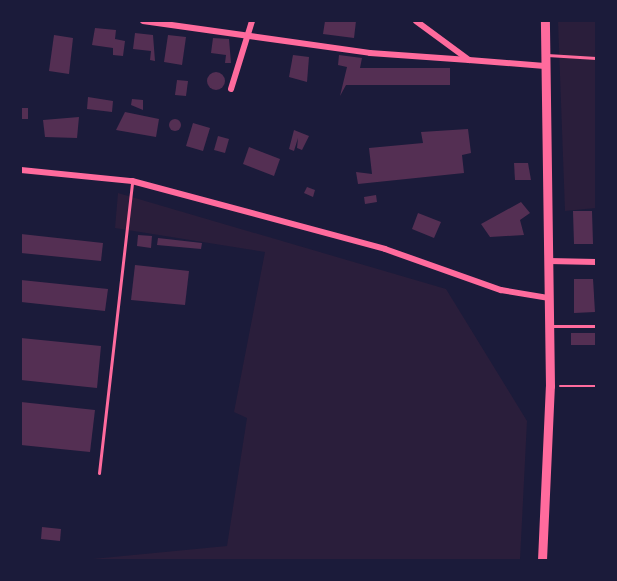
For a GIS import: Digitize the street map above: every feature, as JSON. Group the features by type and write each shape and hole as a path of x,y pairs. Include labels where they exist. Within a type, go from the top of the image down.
{"main road":[{"path":"542,560 550,386 545,21"}],"street":[{"path":"143,21 370,53 545,66"},
{"path":"231,89 252,21"},
{"path":"416,21 469,60"},
{"path":"21,170 132,181 386,249 501,290 549,298"},
{"path":"549,261 596,262"}],"lane":[{"path":"545,55 596,58"},
{"path":"99,473 132,181"},
{"path":"549,326 596,326"}],"path":[{"path":"550,386 596,386"}],"shaded area":[{"path":"558,21 596,21 596,208 565,211"},
{"path":"118,193 446,289 527,421 520,560 82,560 227,546 247,418 234,412 265,252 115,228"}],"building":[{"path":"325,21 356,21 354,38 323,34"},
{"path":"95,28 116,30 115,39 125,41 123,56 113,55 113,48 92,45"},
{"path":"135,33 153,35 155,61 150,60 151,51 133,49"},
{"path":"54,35 73,38 69,74 49,71"},
{"path":"168,35 186,37 182,65 164,62"},
{"path":"213,38 229,39 231,63 225,63 226,55 211,53"},
{"path":"293,55 309,57 307,82 289,77"},
{"path":"339,55 362,58 360,68 450,68 450,85 346,85 340,96 347,67 338,65"},
{"path":"216,72 222,75 225,81 222,87 216,90 210,87 207,81 210,75"},
{"path":"177,80 188,81 186,96 175,95"},
{"path":"88,97 113,101 112,112 87,109"},
{"path":"132,99 143,100 143,110 131,105"},
{"path":"21,108 28,108 28,119 22,119"},
{"path":"125,112 159,119 156,137 116,130"},
{"path":"79,117 77,138 45,137 43,120"},
{"path":"177,119 181,125 177,131 173,131 169,123"},
{"path":"193,123 210,128 203,151 186,146"},
{"path":"468,129 471,153 462,155 464,173 358,184 356,172 372,174 369,148 423,143 421,132"},
{"path":"294,130 309,136 302,150 297,148 298,138 294,151 289,149"},
{"path":"218,136 229,139 225,153 214,150"},
{"path":"249,147 280,159 274,176 243,164"},
{"path":"514,163 528,163 531,180 515,180"},
{"path":"307,187 315,190 313,197 304,193"},
{"path":"376,195 377,202 365,204 364,197"},
{"path":"521,202 530,213 520,220 524,235 490,237 481,224"},
{"path":"573,211 592,211 593,244 574,244"},
{"path":"418,213 441,222 434,238 412,229"},
{"path":"21,234 103,243 101,261 21,253"},
{"path":"138,235 152,236 151,248 137,246"},
{"path":"158,238 202,243 201,249 157,245"},
{"path":"135,265 189,271 185,305 131,300"},
{"path":"574,279 593,279 595,312 574,313"},
{"path":"21,280 108,289 105,311 21,302"},
{"path":"571,333 596,333 596,345 571,345"},
{"path":"21,338 101,346 97,388 21,380"},
{"path":"21,402 95,410 90,452 21,445"},
{"path":"42,527 61,529 60,541 41,539"}]}
